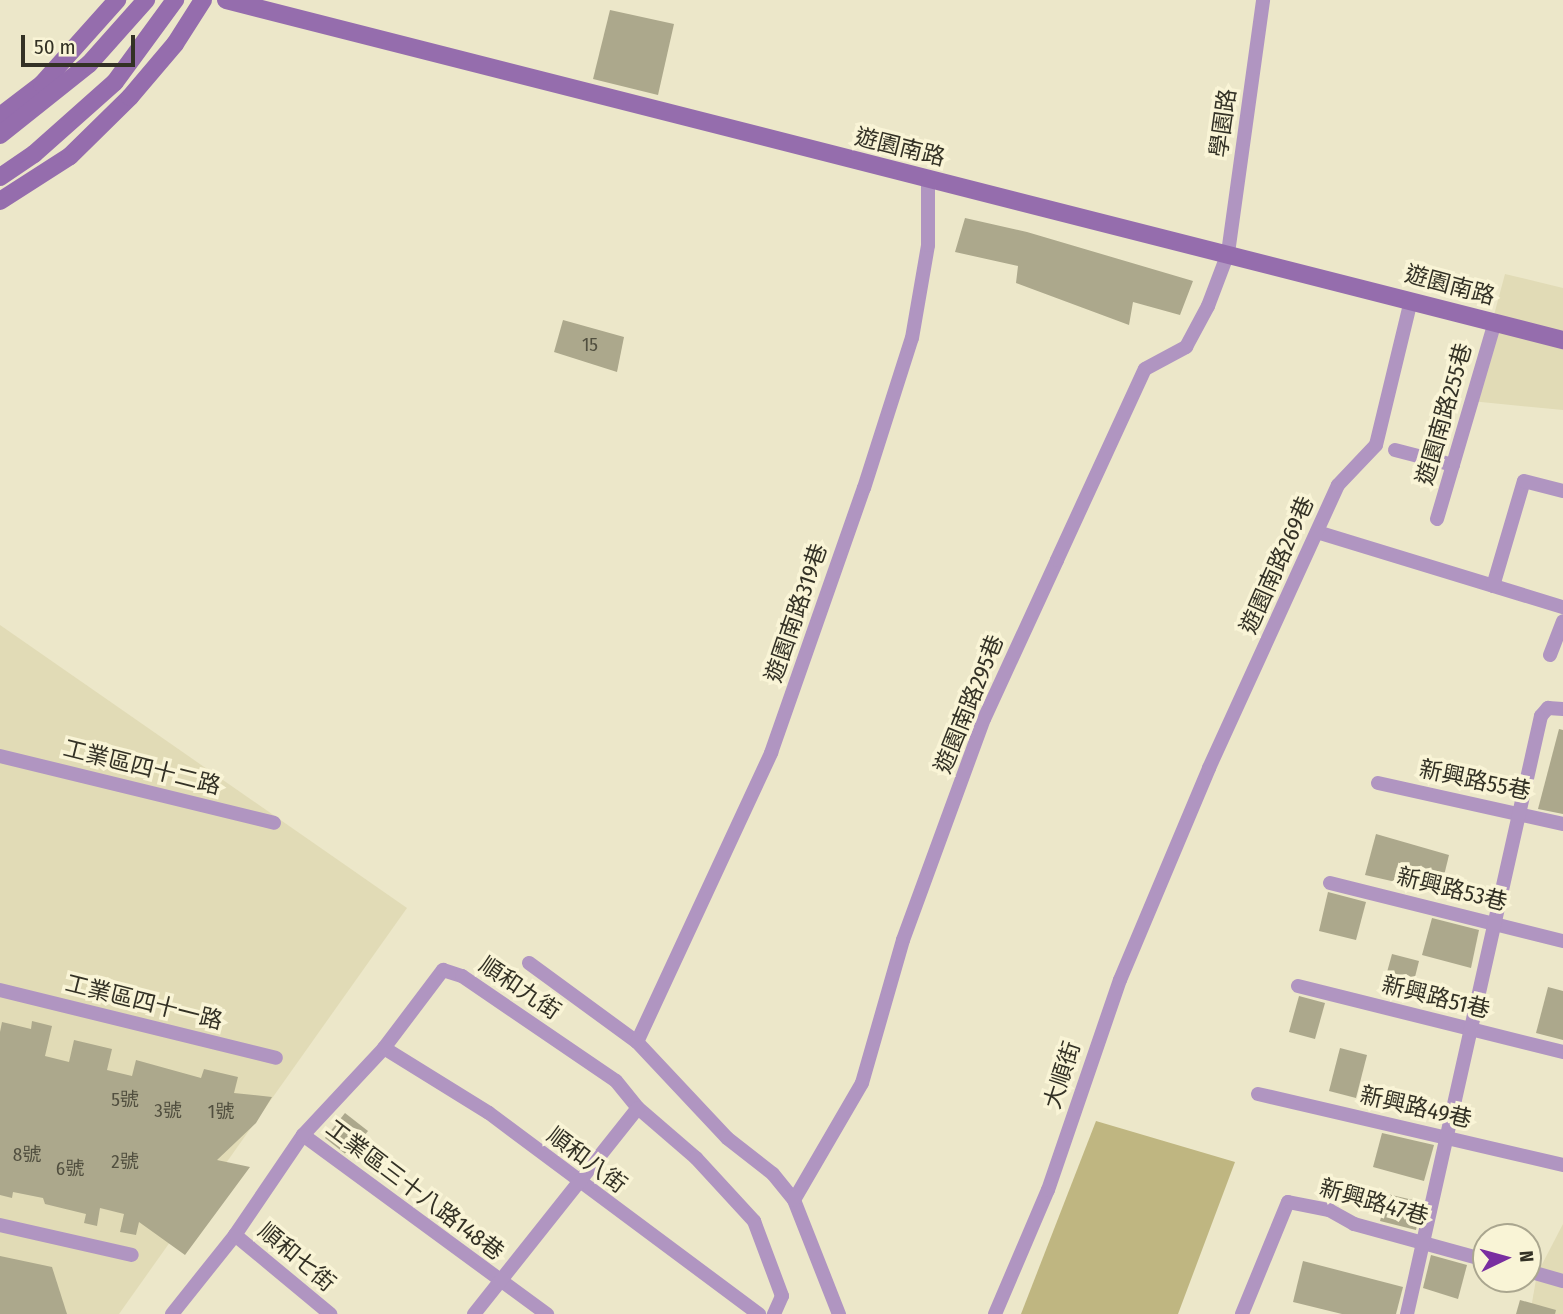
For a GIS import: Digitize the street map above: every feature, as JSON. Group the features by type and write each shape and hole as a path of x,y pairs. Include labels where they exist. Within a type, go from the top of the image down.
{"street":[{"path":"0,116 42,84 117,0"},
{"path":"0,135 89,64 146,0"},
{"path":"0,177 34,154 115,82 175,0"},
{"path":"0,201 70,156 130,97 175,44 203,0"},
{"name":"遊園南路","path":"226,0 1563,340"},
{"name":"學園路","path":"1228,253 1263,0"},
{"name":"遊園南路319巷","path":"637,1042 771,753 864,488 912,338 928,245 928,179"},
{"name":"遊園南路295巷","path":"794,1200 862,1083 903,940 1005,672 1145,369 1186,347 1208,306 1228,253"},
{"name":"遊園南路269巷","path":"1174,851 1338,485 1376,445 1411,300"},
{"name":"遊園南路255巷","path":"1437,519 1495,322"},
{"path":"1395,450 1453,465"},
{"path":"1493,586 1524,481 1563,491"},
{"path":"1317,532 1563,607"},
{"path":"1550,655 1563,621"},
{"path":"1407,1314 1541,716 1548,708 1563,709"},
{"name":"工業區四十二路","path":"0,756 274,823"},
{"name":"新興路55巷","path":"1378,783 1563,824"},
{"name":"大順街","path":"995,1314 1048,1190 1089,1063 1174,851"},
{"name":"新興路53巷","path":"1330,883 1496,922 1563,941"},
{"path":"529,962 637,1042 727,1138 773,1174 794,1200 839,1314"},
{"name":"順和九街","path":"172,1314 235,1235 303,1135 384,1048 443,970 462,976 616,1081 638,1108 696,1158 754,1220 782,1296 774,1314"},
{"name":"新興路51巷","path":"1298,986 1563,1052"},
{"name":"工業區四十一路","path":"0,990 276,1058"},
{"name":"順和八街","path":"384,1048 488,1113 576,1181 760,1314"},
{"name":"新興路49巷","path":"1258,1094 1563,1165"},
{"path":"474,1314 576,1181 638,1108"},
{"name":"工業區三十八路148巷","path":"303,1135 547,1314"},
{"name":"新興路47巷","path":"1242,1314 1288,1202 1329,1210 1354,1224 1472,1256"},
{"path":"0,1225 132,1255"},
{"name":"順和七街","path":"235,1235 330,1314"},
{"path":"1542,1275 1563,1281"}],"shaded area":[{"path":"1505,274 1563,288 1563,410 1471,401"},
{"path":"0,625 407,908 119,1314 0,1314"},
{"path":"1096,1121 1235,1162 1178,1314 1021,1314"},
{"path":"1563,1224 1563,1314 1530,1314 1534,1293 1542,1293 1542,1264"}],"building":[{"path":"610,10 674,24 658,95 593,79"},
{"path":"965,218 1027,232 1193,281 1180,315 1133,302 1129,325 1016,283 1018,266 955,252"},
{"path":"563,320 624,337 617,372 554,352"},
{"path":"1559,729 1563,730 1563,814 1538,809"},
{"path":"1376,834 1449,855 1440,892 1365,875"},
{"path":"1328,892 1366,902 1356,940 1319,931"},
{"path":"1432,918 1479,930 1471,968 1422,955"},
{"path":"1392,954 1419,961 1409,1001 1381,994"},
{"path":"1548,987 1563,991 1563,1040 1536,1033"},
{"path":"1299,996 1325,1003 1315,1039 1289,1032"},
{"path":"32,1021 52,1026 45,1056 69,1062 74,1040 112,1049 107,1070 132,1076 136,1060 201,1078 204,1069 238,1077 234,1093 272,1097 256,1123 217,1160 250,1167 185,1255 139,1222 136,1235 120,1232 124,1214 100,1208 97,1226 84,1223 86,1214 45,1204 43,1198 13,1192 12,1198 0,1195 0,1032 2,1022 31,1029"},
{"path":"1340,1048 1367,1055 1356,1098 1329,1091"},
{"path":"345,1113 368,1131 348,1156 325,1138"},
{"path":"1382,1133 1434,1145 1424,1181 1373,1167"},
{"path":"1387,1194 1422,1202 1416,1230 1380,1221"},
{"path":"1431,1255 1467,1265 1458,1299 1423,1288"},
{"path":"0,1256 52,1267 67,1314 0,1314"},
{"path":"1303,1261 1403,1287 1396,1314 1342,1314 1293,1302"},
{"path":"1520,1300 1556,1310 1555,1314 1516,1314"}]}
